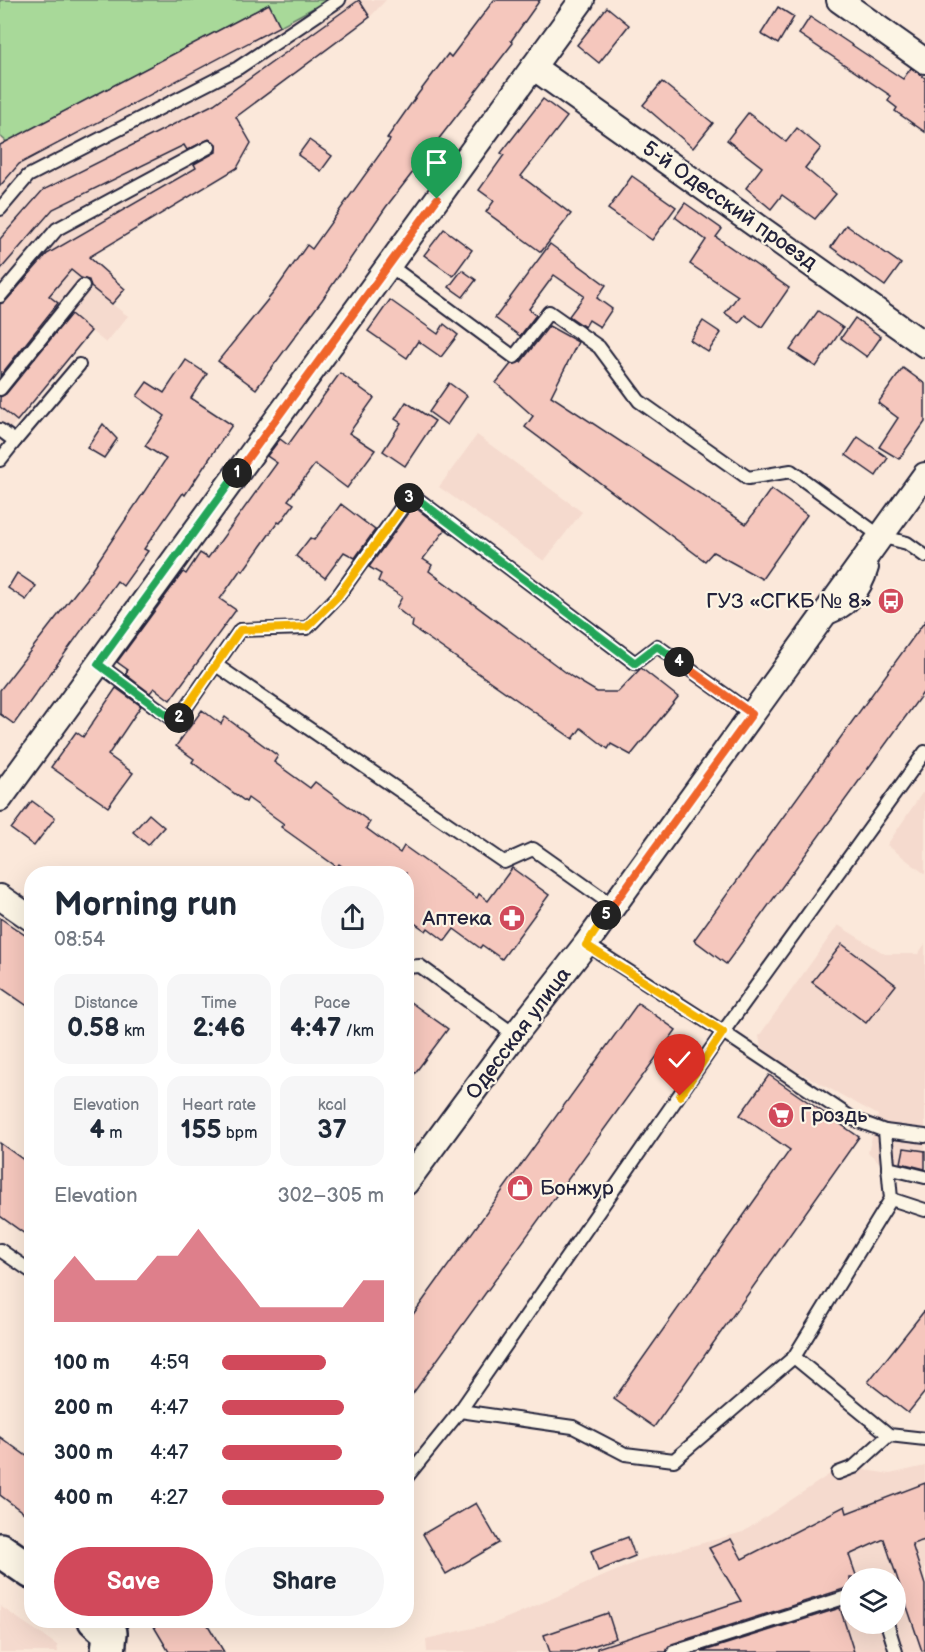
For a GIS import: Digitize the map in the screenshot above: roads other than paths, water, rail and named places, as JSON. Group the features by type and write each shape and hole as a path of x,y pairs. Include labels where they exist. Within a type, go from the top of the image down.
{"street":[{"path":"0,799 582,0"},
{"path":"838,0 925,61"},
{"name":"5-й Одесский проезд","path":"534,67 925,345"},
{"name":"Одесская улица","path":"414,1172 515,1035 586,945 612,905 925,475"},
{"path":"0,897 24,914"},
{"path":"0,1550 24,1566"}],"lane":[{"path":"0,209 28,176 238,68 339,0"},
{"path":"0,296 57,229 209,147"},
{"path":"388,265 514,357 549,312 599,347 639,401 748,478 791,471 880,536 907,543 925,556"},
{"path":"0,389 83,286"},
{"path":"0,460 79,365"},
{"path":"0,430 15,441"},
{"path":"98,664 176,722 240,630 307,627 338,596 411,494 635,663 657,646 752,714"},
{"path":"216,665 504,862 533,849 612,905"},
{"path":"414,1468 460,1411 723,1032 925,752"},
{"path":"586,945 723,1032 853,1119 885,1131 925,1136"},
{"path":"414,966 420,966 515,1035"},
{"path":"460,1411 573,1427 625,1454 674,1460 794,1357 891,1199 885,1131"},
{"path":"888,1168 925,1177"},
{"path":"891,1199 925,1210"},
{"path":"0,1250 24,1266"},
{"path":"794,1357 889,1435 925,1439"},
{"path":"838,1473 854,1467 889,1435"},
{"path":"674,1652 840,1599"},
{"path":"890,1634 896,1652"}],"place":[{"name":"ГУЗ «СГКБ № 8»","path":"891,601"},
{"name":"Аптека","path":"512,918"},
{"name":"Гроздь","path":"781,1115"},
{"name":"Бонжур","path":"520,1188"}]}
